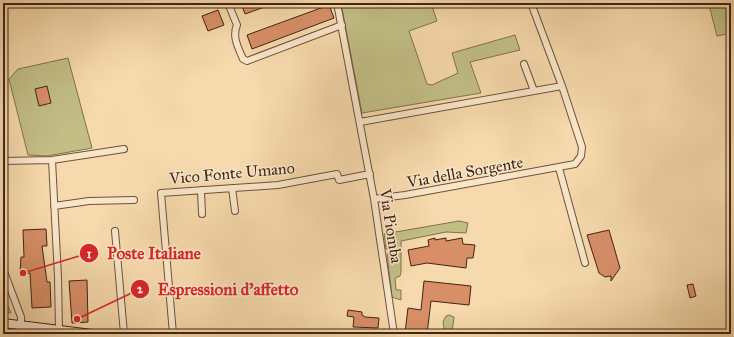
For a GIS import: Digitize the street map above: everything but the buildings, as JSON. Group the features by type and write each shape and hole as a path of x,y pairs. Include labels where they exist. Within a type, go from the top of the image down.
{"main road":[{"path":"3,323 87,334"}],"street":[{"path":"228,3 237,25 235,31 235,41 242,59 247,61 342,25"},
{"name":"Via Piomba","path":"337,3 370,174 394,334"},
{"name":"Via della Sorgente","path":"374,199 405,195 575,164 581,156 582,147 562,86 531,3"},
{"path":"524,64 534,91"},
{"path":"360,122 562,86"},
{"path":"3,161 52,160 124,149"},
{"path":"52,160 59,330"},
{"path":"559,168 585,263"},
{"name":"Vico Fonte Umano","path":"173,334 161,193 278,185 337,174 339,180 370,174"},
{"path":"232,188 234,211"},
{"path":"201,190 202,214"},
{"path":"54,206 89,201 134,200"},
{"path":"115,231 124,334"},
{"path":"3,269 21,317 21,325"}],"shaded area":[{"path":"341,3 431,3 437,21 409,31 427,84 432,85 458,73 452,53 515,35 520,50 470,62 481,93 362,113"},
{"path":"716,3 727,3 731,20 731,33 717,36 709,5"},
{"path":"68,58 92,148 47,156 28,155 9,79 18,69"},
{"path":"459,221 468,223 466,233 446,232 401,241 401,272 400,276 395,278 396,290 401,290 401,300 392,297 387,254 390,254 390,249 386,249 384,234"},
{"path":"3,294 11,313 3,312"},
{"path":"449,315 454,317 453,326 450,334 445,334 443,322 446,316"}],"place":[{"name":"Poste Italiane","path":"23,273"},
{"name":"Espressioni d'affetto","path":"77,319"}]}
